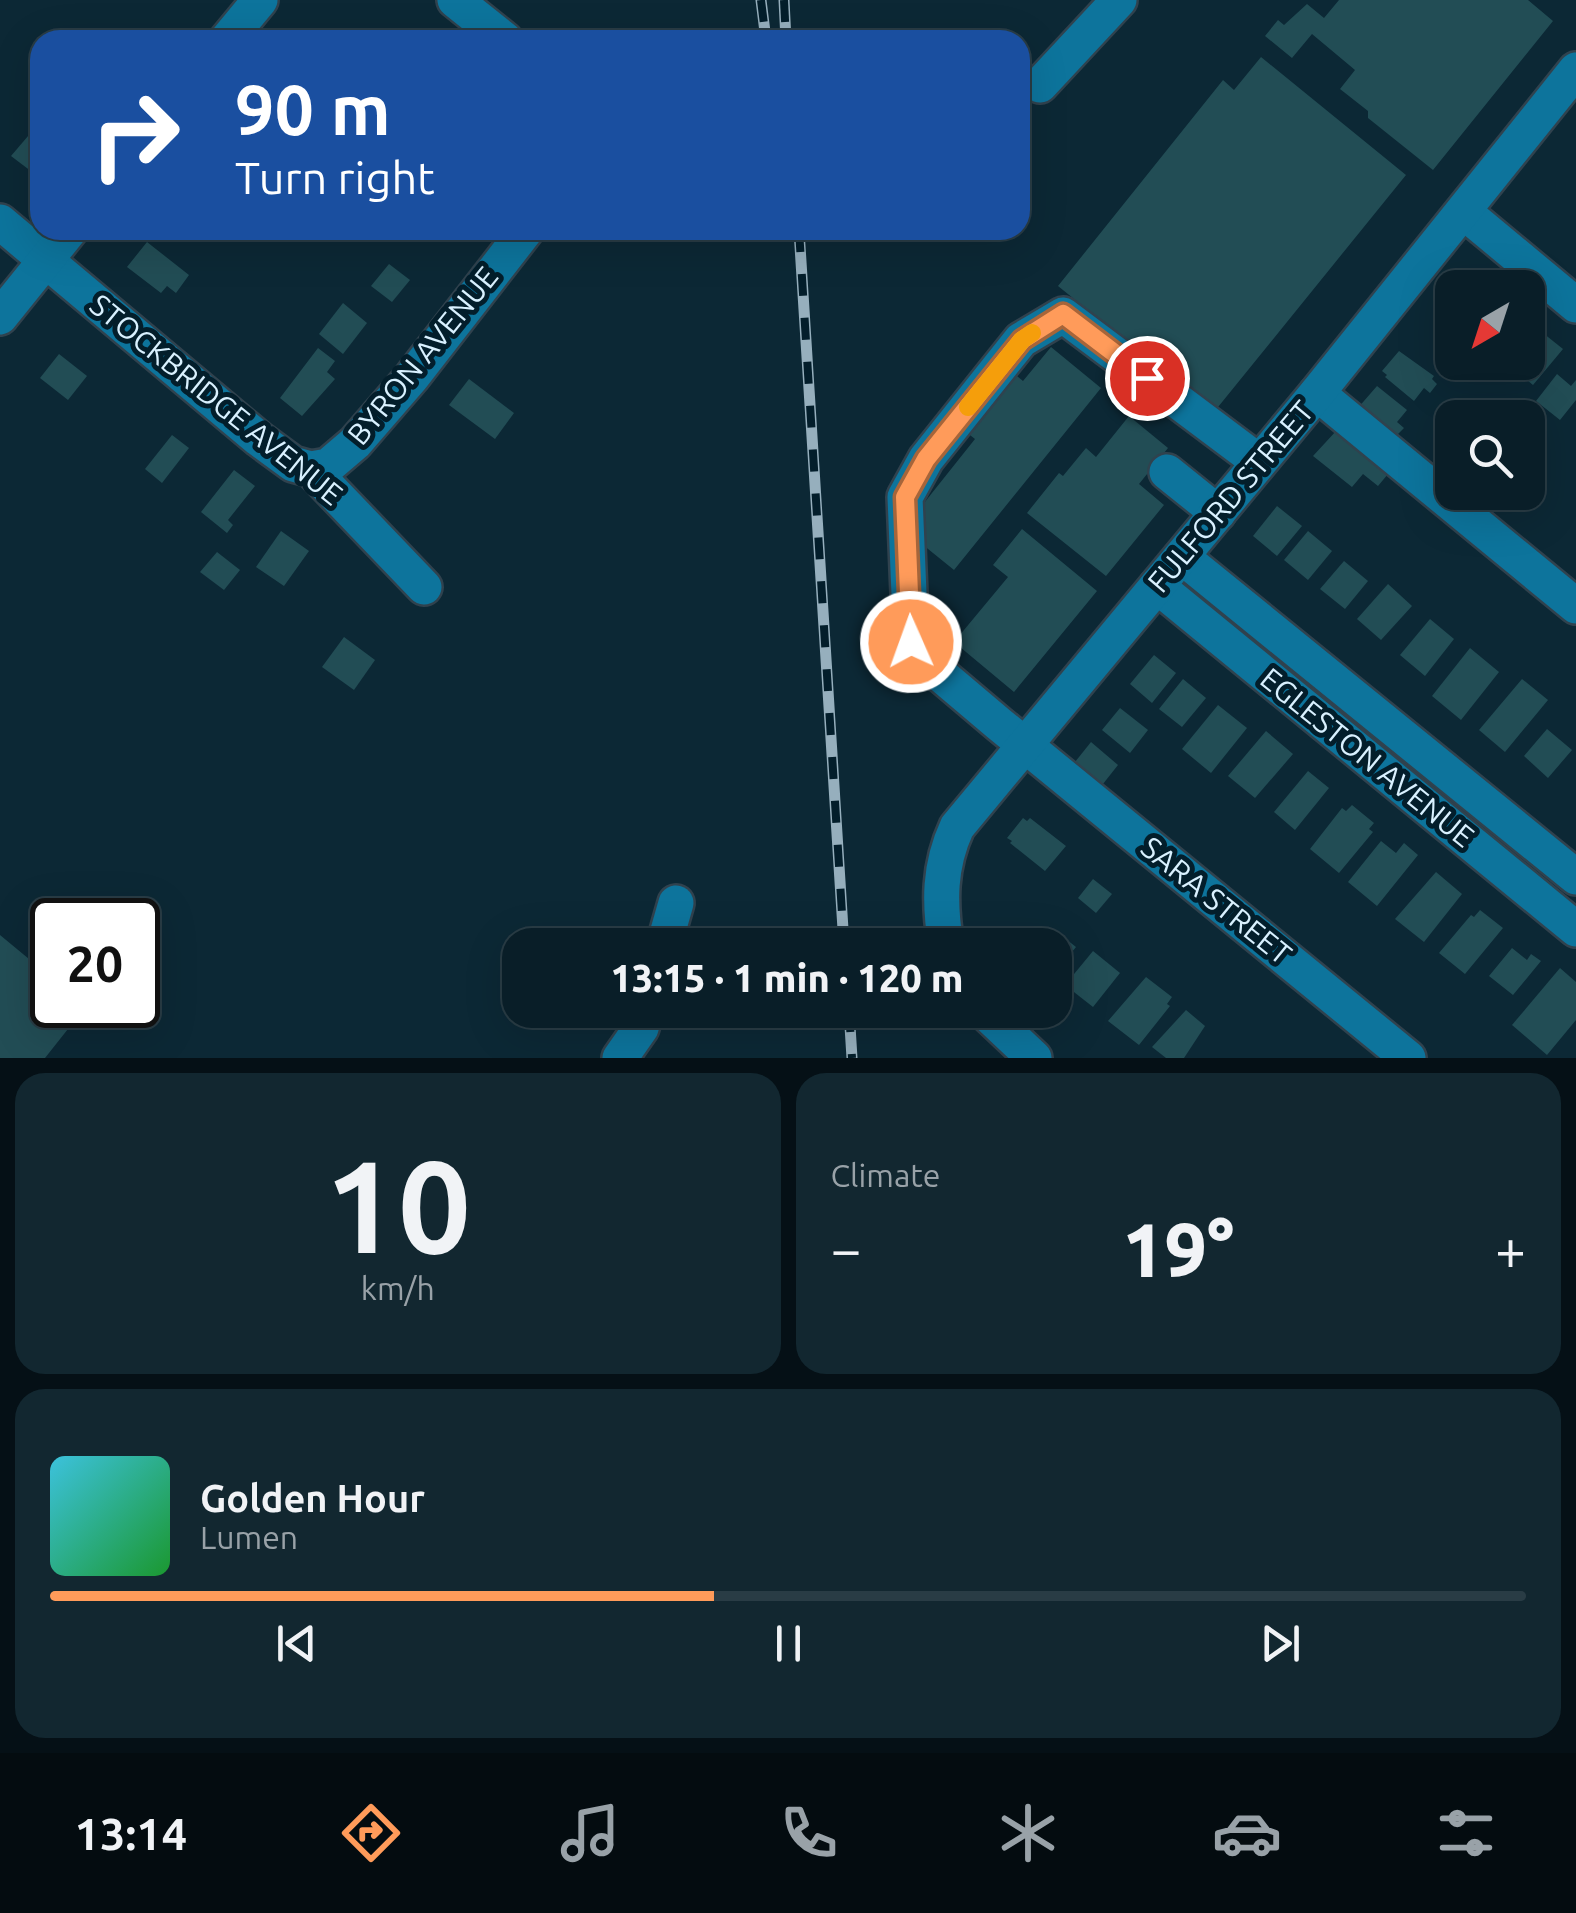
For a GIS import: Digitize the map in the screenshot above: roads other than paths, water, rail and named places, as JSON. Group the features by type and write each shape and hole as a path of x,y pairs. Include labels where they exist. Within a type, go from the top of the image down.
{"street":[{"path":"235,30 260,0"},
{"path":"455,0 492,30"},
{"path":"1040,85 1118,0"},
{"name":"FULFORD STREET","path":"945,928 941,874 945,853 958,828 1317,394 1576,70"},
{"path":"1464,212 1576,305"},
{"name":"STOCKBRIDGE AVENUE","path":"0,222 272,449 293,464 311,469 424,587"},
{"path":"0,317 62,240"},
{"name":"BYRON AVENUE","path":"311,469 328,466 355,443 412,377 518,240"},
{"name":"SARA STREET","path":"1258,462 1063,314 1022,340 926,459 905,497 911,642 921,658 1408,1058"},
{"path":"1317,394 1576,606"},
{"path":"1167,472 1218,513"},
{"name":"EGLESTON AVENUE","path":"1182,557 1576,877"},
{"name":"EGLESTON AVENUE","path":"1158,586 1576,929"},
{"path":"1474,845 1499,814"},
{"path":"669,928 676,903"},
{"path":"620,1058 641,1028"},
{"path":"1002,1028 1034,1058"}],"railway":[{"path":"761,0 765,30"},
{"path":"784,0 786,30"},
{"path":"800,240 843,928"},
{"path":"850,1028 852,1058"}]}
